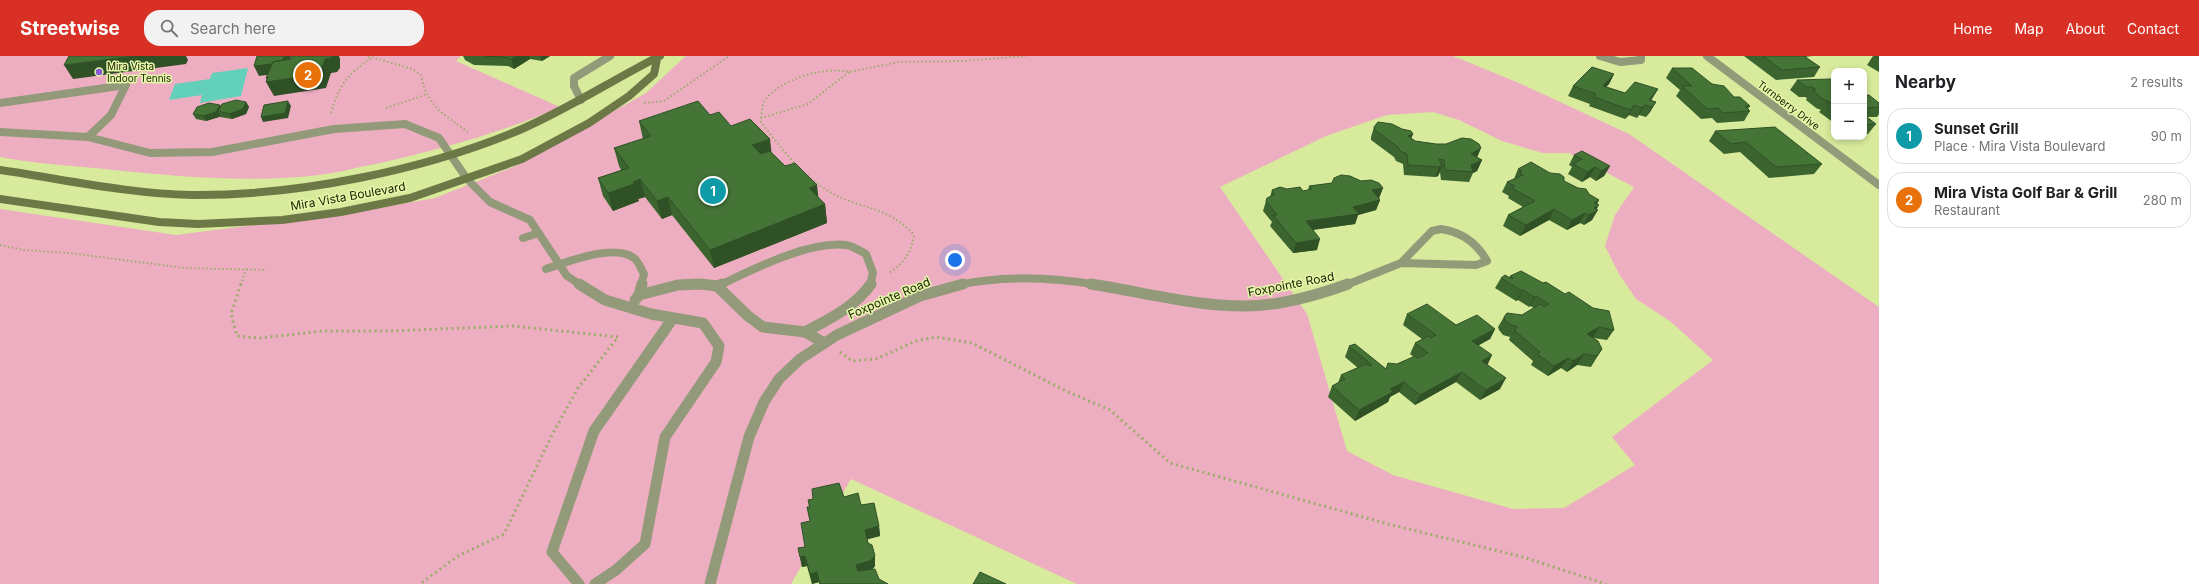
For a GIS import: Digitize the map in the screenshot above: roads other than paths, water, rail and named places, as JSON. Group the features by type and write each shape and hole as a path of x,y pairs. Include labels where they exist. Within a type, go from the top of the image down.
{"street":[{"path":"581,100 574,86 574,78 610,56"},
{"path":"1600,56 1610,60 1629,63 1641,60 1642,56"},
{"name":"Turnberry Drive","path":"1707,56 1879,185"},
{"name":"Mira Vista Boulevard","path":"0,170 149,192 191,196 238,194 358,178 419,165 522,129 581,100 634,69 659,57"},
{"name":"Mira Vista Boulevard","path":"0,199 158,222 198,224 282,220 341,212 410,198 522,159 589,123 624,99 654,74 659,57"},
{"path":"0,103 126,85 111,115 88,137"},
{"path":"0,132 88,137 150,153 212,152 334,129 405,124 439,138 452,154 467,179 490,202 530,220 558,265 567,276 604,300 673,318 703,323 719,346 716,362 664,437 645,544 616,570 595,584"},
{"name":"Foxpointe Road","path":"710,584 742,462 756,420 769,392 784,373 799,358 824,343 928,293 960,285 1006,278 1055,279 1171,300 1214,305 1247,306 1335,290 1401,263 1432,231 1441,229 1451,230 1465,236 1484,253 1487,261 1476,265 1401,263"},
{"path":"523,238 539,233"},
{"path":"639,295 678,285 700,284 718,286 773,262 807,251 846,245 866,254 873,275 868,290 846,308 805,332"},
{"path":"546,269 603,254 622,253 635,258 644,274 639,295 630,307"},
{"path":"718,286 748,316 762,327 805,332 824,343"},
{"path":"579,584 552,552 594,431 673,318"}],"water":[{"path":"248,68 241,96 200,103 202,95 169,100 175,84 210,79 212,73"}],"place":[{"name":"Mira Vista Indoor Tennis","path":"99,72"},
{"name":"Mira Vista Golf Bar & Grill","path":"308,75"},
{"name":"Sunset Grill","path":"713,191"}]}
